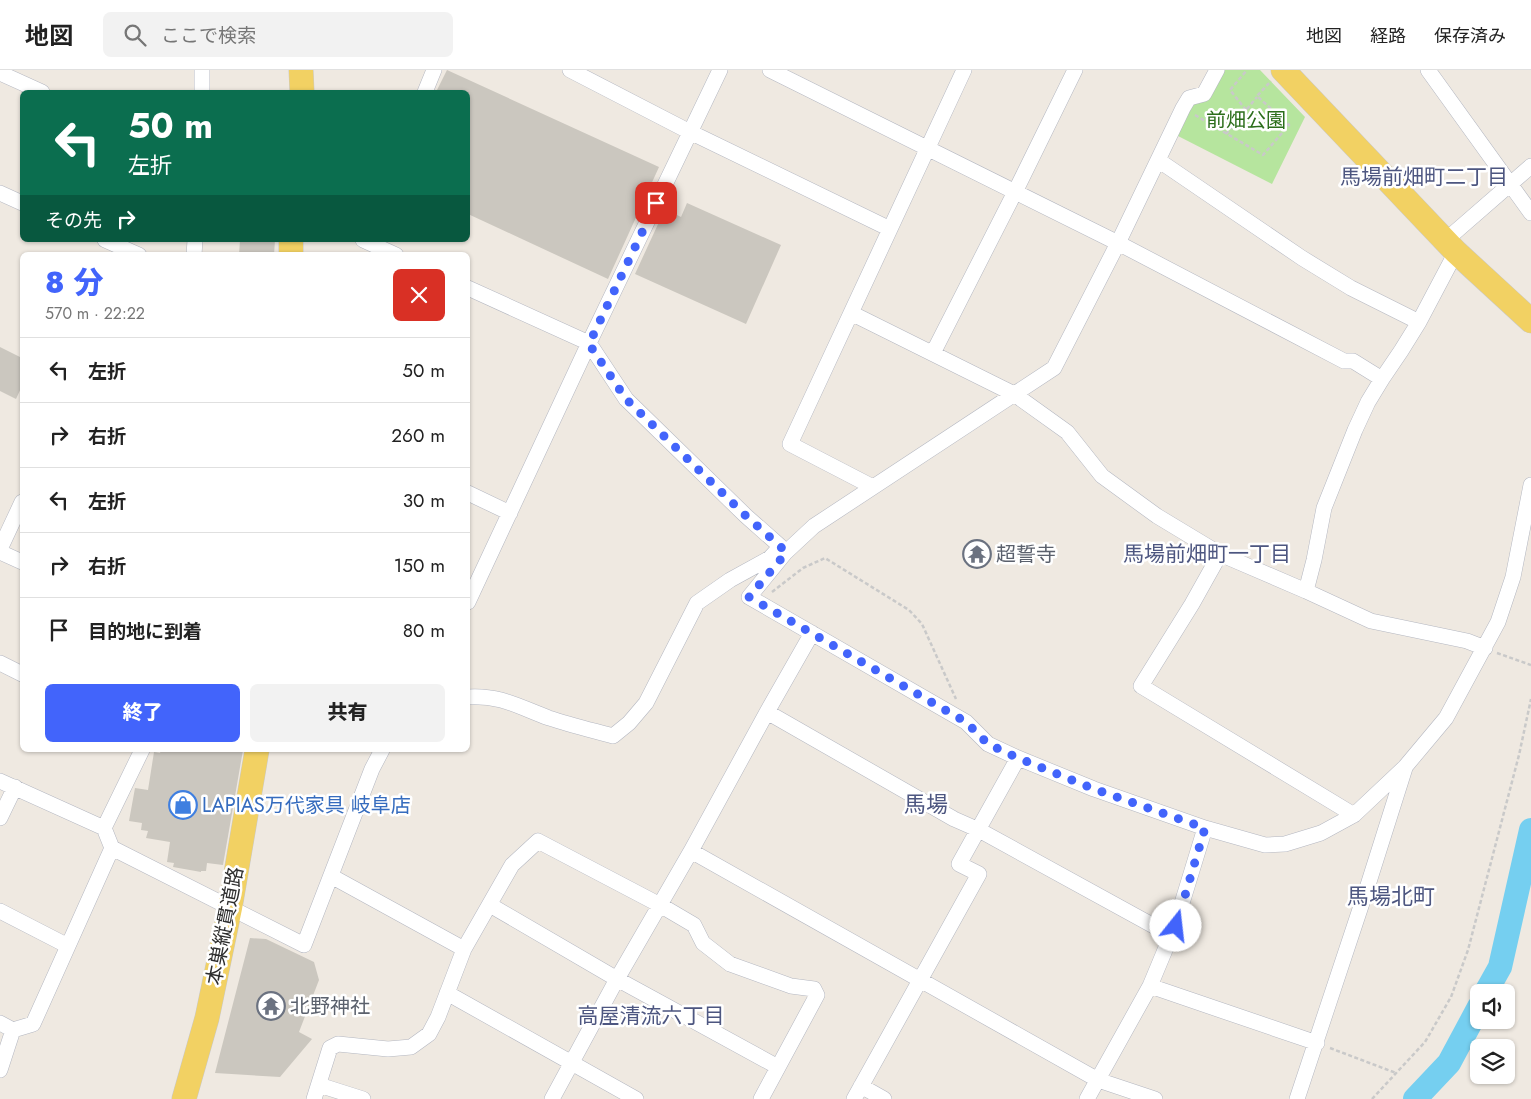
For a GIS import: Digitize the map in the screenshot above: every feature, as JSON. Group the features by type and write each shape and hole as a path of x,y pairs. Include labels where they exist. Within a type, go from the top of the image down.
{"main road":[{"path":"288,70 288,90"},
{"path":"301,70 302,90"},
{"path":"1279,73 1451,246 1531,321"},
{"name":"本巣縦貫道路","path":"198,1099 218,1021 236,911 257,752"},
{"name":"本巣縦貫道路","path":"184,1099 236,911 269,752"}],"street":[{"path":"202,70 202,90"},
{"path":"426,90 434,70"},
{"path":"570,70 690,132 890,229"},
{"path":"470,598 720,70"},
{"path":"770,70 1118,243 1344,361 1353,362 1382,379"},
{"path":"873,487 790,444 964,70"},
{"path":"933,353 1075,70"},
{"path":"470,697 500,699 574,726 613,736 646,703 697,603 730,580 783,550 814,526 1054,368 1118,243 1183,108 1189,98 1204,94 1217,70"},
{"path":"1428,70 1531,213"},
{"path":"0,73 38,90"},
{"path":"1158,160 1302,258 1351,288 1419,322"},
{"path":"1306,591 1327,500 1368,402 1419,322 1451,246 1510,184 1531,166"},
{"path":"0,193 20,202"},
{"path":"110,242 132,252"},
{"path":"367,242 389,252"},
{"path":"470,289 589,344 626,399 783,550"},
{"path":"851,313 1014,394 1066,432 1102,476 1158,516 1220,554 1371,621 1468,641 1485,648"},
{"path":"783,550 749,597 966,722 988,744 1094,789 1205,828 1264,845 1285,844 1321,833 1354,815 1405,767 1446,718 1498,622 1514,577 1531,485"},
{"path":"470,494 510,513"},
{"path":"20,506 0,550 20,561"},
{"path":"1220,554 1192,604 1141,686 1354,815"},
{"path":"552,1099 812,633"},
{"path":"0,663 20,673"},
{"path":"767,712 954,819 979,830 1172,936"},
{"path":"104,828 141,752"},
{"path":"0,781 104,828 112,848 304,945 372,769 381,752"},
{"path":"884,1099 857,1093 979,874 959,864 1018,758"},
{"path":"1297,1099 1317,1043 1405,767"},
{"path":"0,818 14,787"},
{"path":"1087,1099 1150,986 1172,936 1205,828"},
{"path":"362,1099 316,1092 330,1048 338,1044 388,1049 411,1047 429,1034 438,1017 464,949 512,865 538,841 694,925 703,943 730,964 791,986 814,990 817,996 762,1099"},
{"path":"0,1070 7,1027 33,1024 112,848"},
{"path":"691,851 1098,1080 1155,1099"},
{"path":"331,876 464,949"},
{"path":"490,906 617,980 778,1067"},
{"path":"0,911 68,946"},
{"path":"1150,986 1317,1043"},
{"path":"447,993 636,1099"}],"path":[{"path":"1246,70 1230,90 1246,110"},
{"path":"1226,134 1257,96 1279,73"},
{"path":"1183,108 1263,155 1289,125 1257,96"},
{"path":"759,602 802,568 826,558 909,610 922,624 966,722"},
{"path":"1485,648 1531,665"},
{"path":"1372,1099 1425,1042 1451,997 1468,950 1519,755 1531,699"},
{"path":"1317,1043 1396,1073"}],"green space":[{"name":"前畑公園","path":"1221,70 1260,70 1305,117 1272,184 1178,136 1192,105 1205,101"}],"building":[{"path":"447,70 659,167 608,279 470,215 470,90 437,90"},
{"path":"687,203 781,245 746,324 635,274 665,209 681,217"},
{"path":"240,242 275,242 274,252 239,252"},
{"path":"0,347 20,357 20,390 16,399 0,391"},
{"name":"LAPIAS万代家具 岐阜店","path":"154,752 243,752 223,865 207,863 206,871 201,872 173,867 174,863 167,862 170,842 146,838 148,831 141,830 142,823 129,821 135,788 148,790"},
{"name":"北野神社","path":"250,938 266,939 314,962 319,980 299,1032 312,1039 280,1077 215,1073"}],"waterway":[{"path":"1490,984 1500,967 1531,830"},
{"path":"1415,1099 1449,1063 1470,1024"}],"place":[{"name":"超誓寺","path":"977,554"},
{"name":"LAPIAS万代家具 岐阜店","path":"183,805"},
{"name":"北野神社","path":"271,1006"}],"district":[{"name":"馬場前畑町二丁目","path":"1424,177"},
{"name":"馬場前畑町一丁目","path":"1207,554"},
{"name":"馬場","path":"926,804"},
{"name":"馬場北町","path":"1391,896"},
{"name":"高屋清流六丁目","path":"651,1016"}],"route":[{"path":"656,203 589,344 626,399 786,553 749,597 966,722 988,744 1094,789 1205,828 1176,926"}]}
